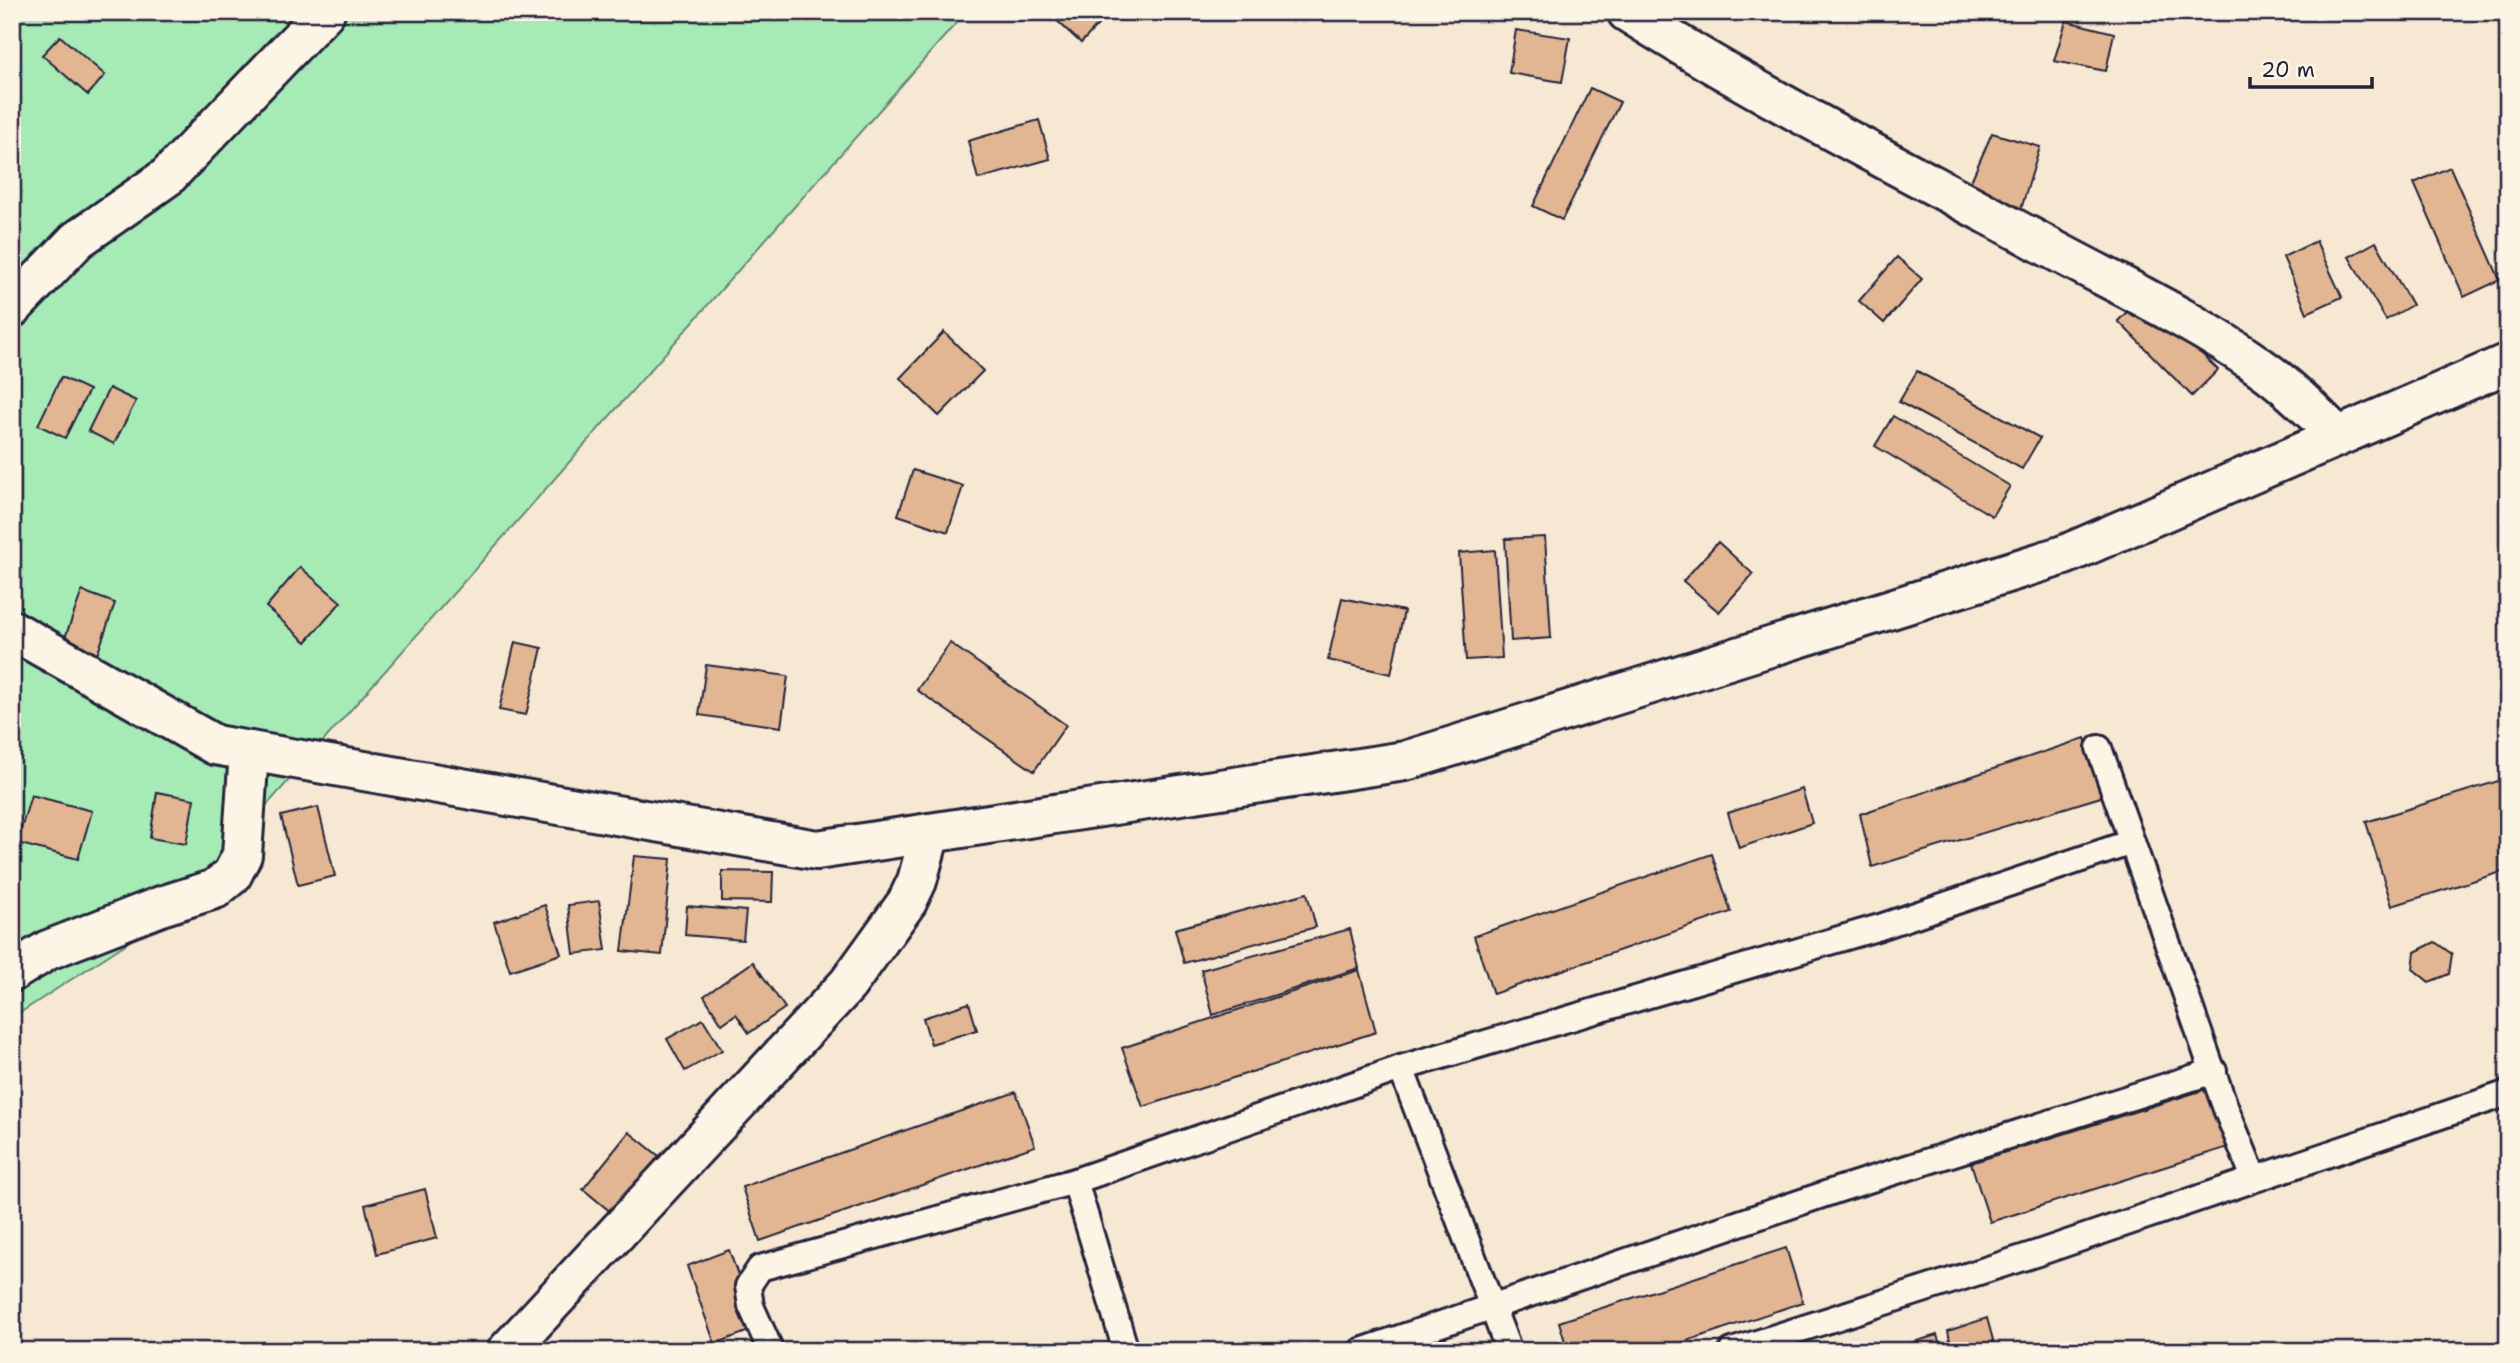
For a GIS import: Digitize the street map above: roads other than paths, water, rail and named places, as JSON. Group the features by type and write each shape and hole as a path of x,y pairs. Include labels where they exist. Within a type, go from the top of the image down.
{"street":[{"path":"12,308 77,240 167,177 326,12"},
{"path":"1627,12 1685,49 1844,139 1989,214 2206,333 2270,374 2338,436"},
{"path":"12,630 215,745 817,850 1405,761 2064,555 2508,362"},
{"path":"12,972 48,950 160,906 215,889 232,875 242,855 250,751"},
{"path":"507,1351 848,984 907,902 917,881 929,833"}],"lane":[{"path":"2099,748 2254,1178"},
{"path":"771,1351 751,1306 748,1286 760,1268 1075,1181 1401,1068 1880,927 2132,842"},
{"path":"1401,1068 1509,1351"},
{"path":"1361,1351 1840,1189 2214,1072"},
{"path":"1732,1351 2038,1253 2508,1093"},
{"path":"1075,1181 1126,1351"}]}
